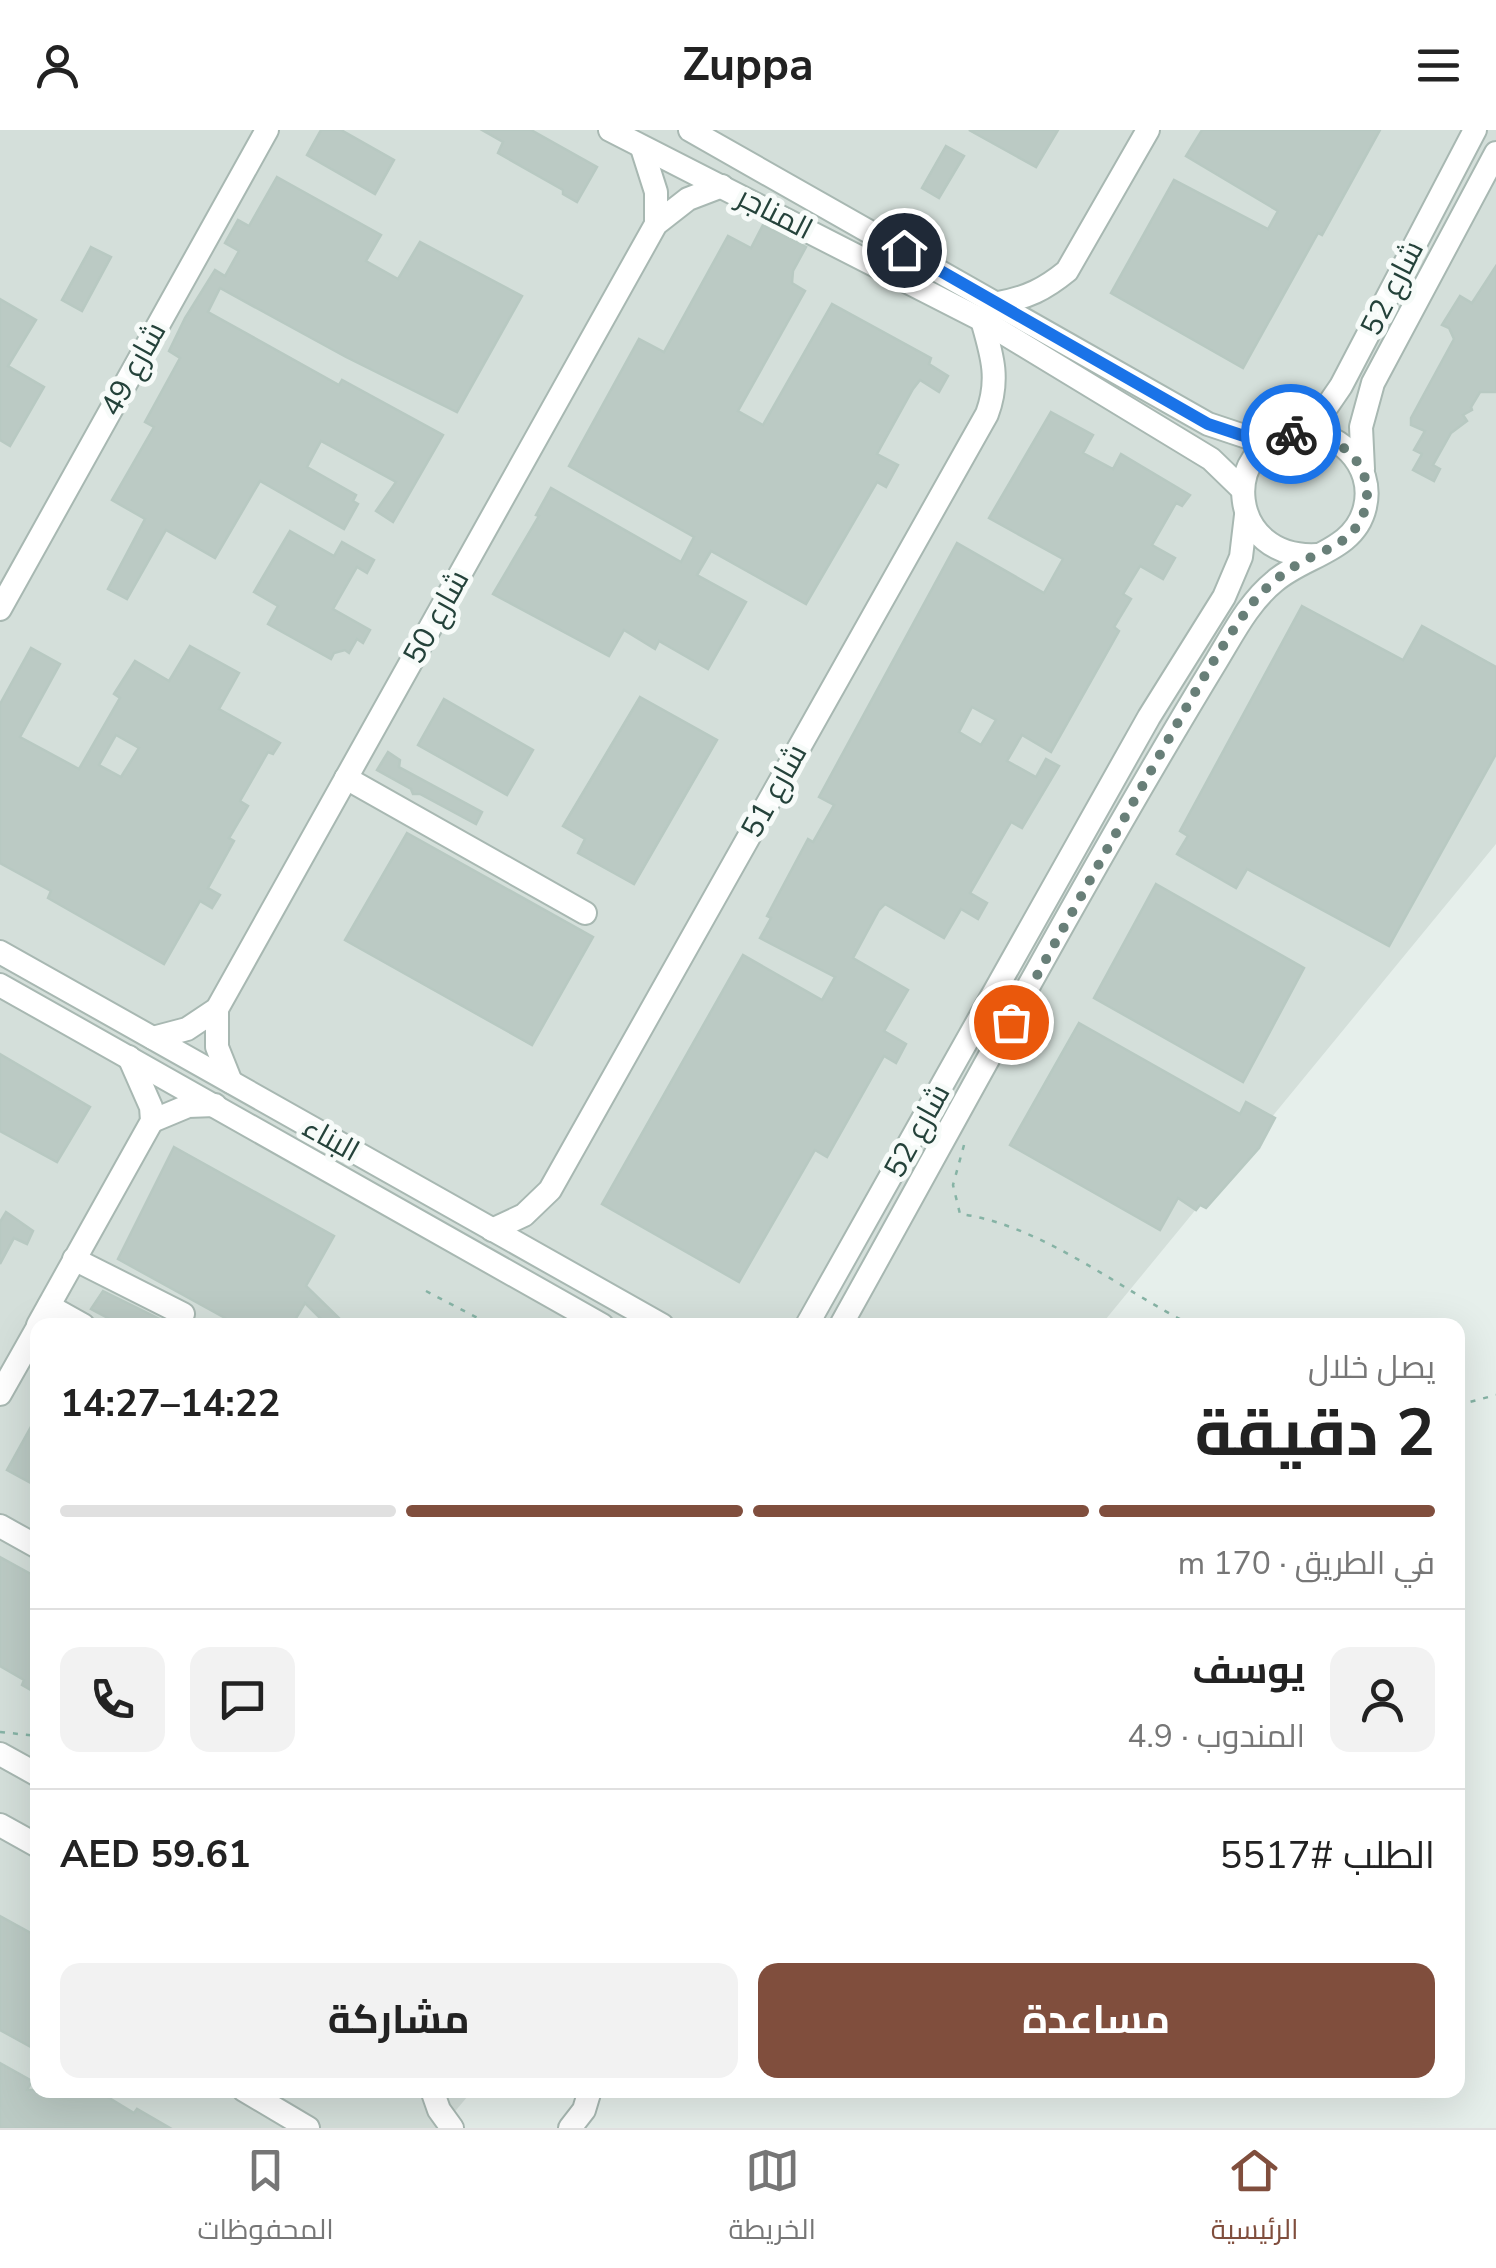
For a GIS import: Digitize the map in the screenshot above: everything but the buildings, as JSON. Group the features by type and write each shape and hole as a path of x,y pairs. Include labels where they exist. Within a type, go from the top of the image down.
{"street":[{"name":"شارع 49","path":"0,609 267,130"},
{"name":"المناجر","path":"610,130 990,312 1208,424 1268,444"},
{"name":"المناجر","path":"690,130 990,312 1211,459 1243,490"},
{"path":"734,130 746,162"},
{"path":"990,312 1036,293 1067,270 1148,130"},
{"name":"شارع 52","path":"1292,433 1320,413 1341,386 1475,130"},
{"path":"642,148 656,192 656,224"},
{"name":"شارع 52","path":"1363,473 1361,427 1373,382 1496,153"},
{"name":"شارع 50","path":"217,1009 656,224 688,200 722,186"},
{"name":"شارع 51","path":"492,1230 524,1215 550,1190 987,414 995,392 996,369 990,312"},
{"path":"1292,433 1327,436 1355,457 1363,473 1365,508 1359,524 1334,549 1317,555 1299,556 1267,543 1246,515 1243,490 1250,464 1268,444 1292,433"},
{"name":"شارع 52","path":"812,1318 1150,717 1224,597 1241,558 1246,515"},
{"name":"شارع 52","path":"845,1318 1172,733 1245,613 1277,579 1317,555"},
{"path":"346,778 585,913"},
{"name":"البناء","path":"0,952 649,1318"},
{"name":"البناء","path":"0,985 590,1318"},
{"path":"153,1038 188,1029 217,1009"},
{"path":"217,1009 217,1046 230,1082"},
{"path":"43,1318 152,1121 151,1107 130,1057"},
{"path":"152,1121 188,1106 215,1105"},
{"path":"74,1259 183,1314"},
{"path":"0,1394 30,1340"},
{"path":"0,1526 30,1543"},
{"path":"0,1754 30,1771"},
{"path":"0,1824 30,1841"},
{"path":"257,2098 308,2128"},
{"path":"570,2128 588,2098"}],"path":[{"path":"952,1127 965,1147 954,1186 960,1214 990,1218 1079,1261 1180,1318"},
{"path":"426,1291 478,1318"},
{"path":"1465,1403 1496,1395"},
{"path":"0,1732 30,1735"}],"shaded area":[{"path":"0,130 1496,130 1496,844 1107,1318 30,1318 30,2098 466,2098 441,2128 0,2128"}],"way so far":[{"path":"1011,1022 1172,733 1245,613 1277,579 1296,565 1334,549 1359,524 1367,490 1355,457 1327,436 1310,432 1291,434"}],"route":[{"path":"904,250 1208,424 1268,444 1291,434"}]}
